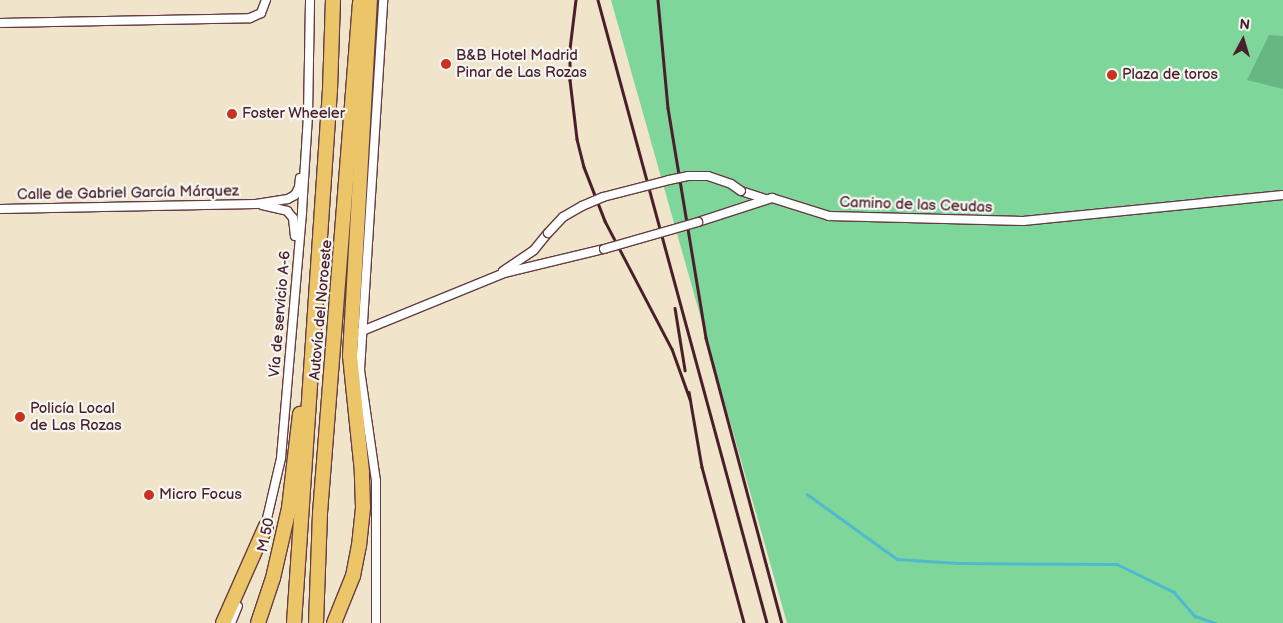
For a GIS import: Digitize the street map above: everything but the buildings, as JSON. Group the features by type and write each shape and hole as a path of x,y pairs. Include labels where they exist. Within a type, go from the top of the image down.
{"highway":[{"name":"Autovía del Noroeste","path":"294,623 320,244 333,0"},
{"name":"Autovía del Noroeste","path":"316,623 320,513 361,0"},
{"path":"334,623 341,610 353,576 359,546 363,507 362,472 350,356 370,0"},
{"name":"M 50","path":"258,623 278,559 297,452 312,263 320,244"},
{"path":"224,623 266,526"}],"street":[{"path":"0,23 250,18 257,16 264,7 266,0"},
{"name":"Vía de servicio A-6","path":"231,623 258,556 281,458 308,116 310,0"},
{"path":"376,623 376,482 360,370 383,0"},
{"name":"Calle de Gabriel García Márquez","path":"0,209 256,204 288,199 295,195 299,187 308,116"},
{"path":"497,275 534,250 563,217 603,197 688,176 708,176 731,184 741,191 765,200"},
{"name":"Camino de las Ceudas","path":"362,331 497,275 604,249 698,222 765,200 778,199 829,216 1023,221 1283,195"},
{"name":"Calle de Gabriel García Márquez","path":"256,204 287,211 293,218 296,228 291,345"}],"green space":[{"path":"611,0 1283,0 1283,623 787,623"},
{"path":"1269,35 1283,36 1283,89 1247,80"}],"waterway":[{"path":"807,494 897,559 958,563 1117,564 1174,592 1195,616 1215,623"}],"railway":[{"path":"576,0 570,49 570,80 577,139 584,167 605,221 672,349 690,399"},
{"path":"598,0 767,623"},
{"path":"658,0 668,108 706,338 782,623"},
{"path":"675,308 685,370"},
{"path":"689,392 702,467 744,623"}],"place":[{"name":"B&B Hotel Madrid Pinar de Las Rozas","path":"446,64"},
{"name":"Plaza de toros","path":"1112,75"},
{"name":"Foster Wheeler","path":"232,114"},
{"name":"Policía Local de Las Rozas","path":"20,417"},
{"name":"Micro Focus","path":"149,495"}]}
